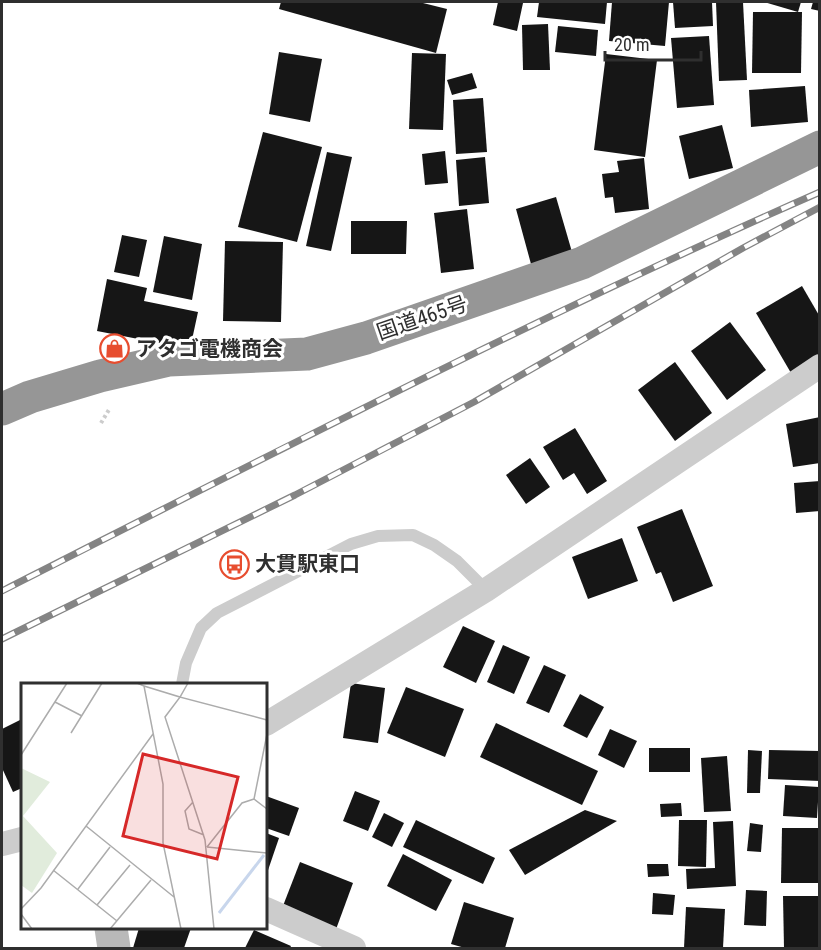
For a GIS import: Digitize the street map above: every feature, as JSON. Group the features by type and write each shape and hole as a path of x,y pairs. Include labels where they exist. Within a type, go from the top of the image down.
{"highway":[{"name":"国道465号","path":"2,409 30,397 100,376 169,360 307,354 366,338 582,262 819,147"}],"street":[{"path":"267,723 486,590 819,366"},
{"path":"2,844 21,838"},
{"path":"267,909 354,948"},
{"path":"111,929 114,948"}],"lane":[{"path":"182,683 186,663 201,628 217,613 360,541 378,536 412,536 434,545 457,561 486,590"}],"path":[{"path":"101,423 111,407"}],"building":[{"path":"281,2 419,2 447,9 436,53 279,9"},
{"path":"498,2 523,3 517,31 493,25"},
{"path":"539,2 607,2 605,24 537,17"},
{"path":"612,2 669,2 665,46 609,41"},
{"path":"673,2 712,2 713,26 675,28"},
{"path":"716,2 743,2 747,80 719,81"},
{"path":"764,2 801,2 798,12"},
{"path":"813,2 820,2 820,11 811,9"},
{"path":"753,12 802,12 801,73 752,73"},
{"path":"548,24 550,70 523,70 522,25"},
{"path":"558,26 598,30 596,56 555,52"},
{"path":"709,36 714,105 677,108 671,38"},
{"path":"279,52 322,59 310,122 269,114"},
{"path":"412,53 446,54 443,130 409,129"},
{"path":"606,54 657,60 645,157 594,150"},
{"path":"472,73 477,88 452,95 447,80"},
{"path":"805,86 808,122 751,127 749,90"},
{"path":"483,98 487,152 456,154 453,100"},
{"path":"722,125 733,168 689,179 679,136"},
{"path":"263,132 322,147 297,242 238,227"},
{"path":"445,151 448,183 425,185 422,154"},
{"path":"327,152 352,157 331,251 306,246"},
{"path":"485,157 489,203 459,206 456,160"},
{"path":"644,158 649,209 615,213 613,197 605,198 602,174 619,172 617,161"},
{"path":"556,197 572,252 531,264 516,209"},
{"path":"467,209 474,269 441,273 434,213"},
{"path":"351,221 407,221 406,254 351,254"},
{"path":"122,235 147,240 139,277 114,272"},
{"path":"164,236 202,244 192,300 153,292"},
{"path":"225,241 283,242 281,322 223,321"},
{"path":"107,279 147,288 144,301 198,312 190,349 97,331"},
{"path":"802,286 820,317 820,356 791,373 756,313"},
{"path":"730,322 766,370 727,400 691,351"},
{"path":"675,362 712,413 675,441 638,390"},
{"path":"820,417 820,463 793,467 786,424"},
{"path":"575,428 607,481 587,494 574,473 563,480 543,447"},
{"path":"530,458 550,487 526,504 506,475"},
{"path":"820,481 820,511 796,513 794,483"},
{"path":"682,509 713,586 673,602 661,572 656,574 637,527"},
{"path":"622,538 638,581 588,599 572,557"},
{"path":"463,626 495,641 476,683 443,667"},
{"path":"503,645 530,657 514,694 487,682"},
{"path":"544,665 566,675 549,713 526,703"},
{"path":"351,683 385,688 378,743 343,738"},
{"path":"406,687 464,709 445,757 387,733"},
{"path":"580,694 604,707 587,738 563,726"},
{"path":"21,720 21,788 13,792 2,768 2,729"},
{"path":"496,723 598,771 582,805 480,757"},
{"path":"610,729 637,741 624,768 598,755"},
{"path":"649,748 690,748 690,772 649,772"},
{"path":"748,750 762,751 760,793 747,793"},
{"path":"769,750 820,751 820,781 768,779"},
{"path":"727,756 731,811 704,812 701,758"},
{"path":"785,785 819,787 817,818 783,816"},
{"path":"355,791 380,801 368,831 343,821"},
{"path":"267,796 299,808 289,836 267,828"},
{"path":"681,803 682,816 661,817 660,804"},
{"path":"585,810 617,821 525,875 509,850"},
{"path":"384,813 404,823 392,847 372,837"},
{"path":"416,820 495,858 483,884 403,847"},
{"path":"679,820 707,820 706,867 678,866"},
{"path":"733,821 736,886 687,889 686,869 715,868 713,822"},
{"path":"750,823 763,825 761,852 747,851"},
{"path":"782,828 820,828 820,883 781,883"},
{"path":"267,833 279,838 267,873"},
{"path":"403,854 452,880 436,911 387,886"},
{"path":"300,862 353,883 335,932 281,911"},
{"path":"647,864 668,864 669,876 648,877"},
{"path":"746,890 767,891 766,926 744,925"},
{"path":"653,893 675,895 673,915 652,914"},
{"path":"783,896 820,896 820,948 784,948"},
{"path":"464,902 514,918 505,948 465,948 451,944"},
{"path":"686,907 725,909 723,948 684,948"},
{"path":"139,929 191,929 184,948 133,948"},
{"path":"254,930 291,946 290,948 245,948"}],"railway":[{"path":"2,591 510,336 820,192"},
{"path":"2,639 295,495 474,402 743,248 820,207"}],"place":[{"name":"アタゴ電機商会","path":"115,349"},
{"name":"大貫駅東口","path":"234,564"}]}
